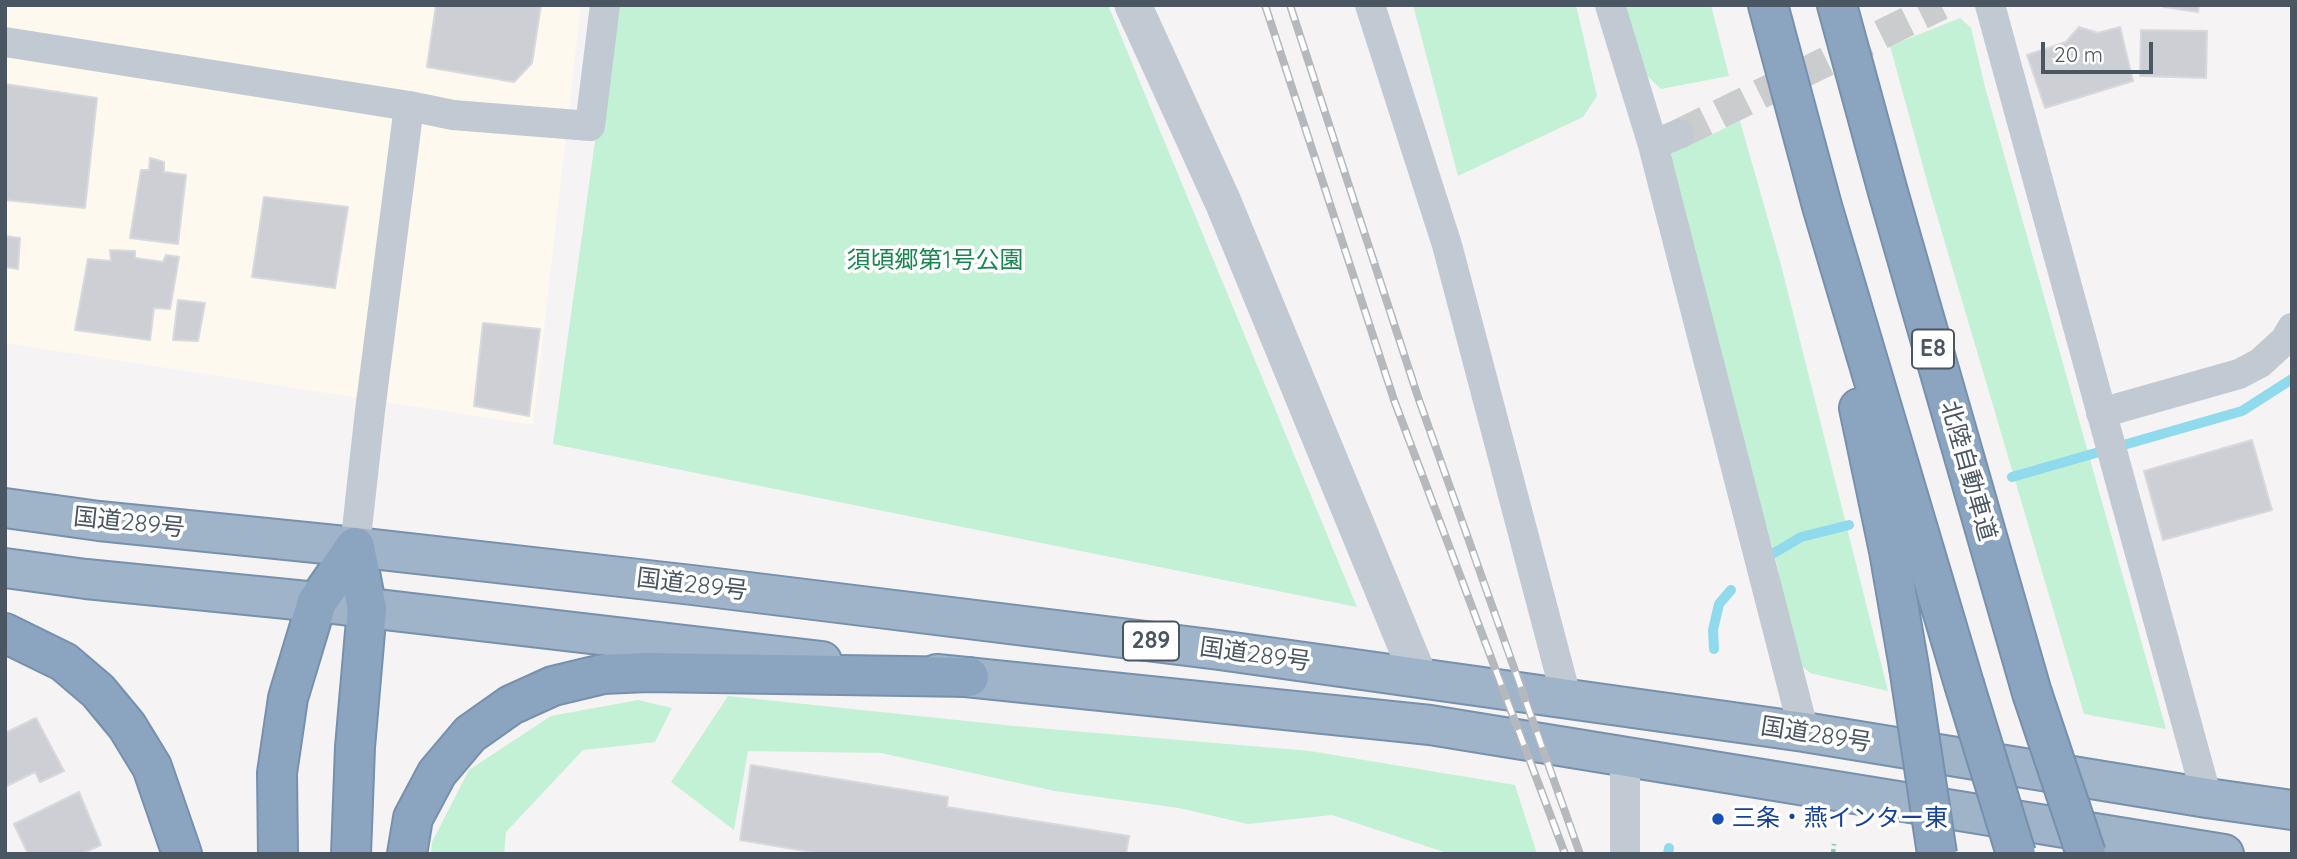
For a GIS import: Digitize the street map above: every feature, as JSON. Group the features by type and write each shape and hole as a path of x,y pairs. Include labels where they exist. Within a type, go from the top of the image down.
{"highway":[{"path":"1751,5 1853,383 1889,551 1937,854"},
{"path":"1768,5 1822,206 2016,854"},
{"name":"北陸自動車道","path":"1838,5 1892,205 2032,692 2086,854"},
{"name":"国道289号","path":"5,508 99,521 692,584 1219,650 1804,732 2207,799 2292,810"},
{"path":"278,854 277,774 288,698 317,602 355,547"},
{"path":"351,854 355,747 367,609 355,547"},
{"name":"国道289号","path":"5,568 969,677 1430,725 2223,854"},
{"path":"5,633 64,663 98,691 127,726 152,767 172,818 182,854"},
{"path":"407,854 413,818 437,773 470,734 511,705 553,685 603,674 648,672 969,677"}],"street":[{"path":"5,42 453,114 590,126 605,5"},
{"path":"1133,5 1223,202 1419,677"},
{"path":"1370,5 1447,245 1567,700"},
{"path":"1610,5 1666,139 1804,732"},
{"path":"1990,5 2207,799"},
{"path":"355,547 409,106"},
{"path":"2104,424 2239,374 2260,363 2285,340 2292,328"},
{"path":"1625,758 1625,854"}],"path":[{"path":"1833,854 1834,844"}],"shaded area":[{"path":"5,5 581,5 533,425 5,343"}],"green space":[{"name":"須頃郷第1号公園","path":"614,5 1108,5 1357,607 553,444"},
{"path":"1413,5 1576,5 1597,96 1583,117 1458,176"},
{"path":"1621,5 1711,5 1729,76 1661,89 1639,68"},
{"path":"1960,18 1971,28 1985,87 2166,729 2084,714 1930,192 1890,46"},
{"path":"1740,121 1781,265 1888,691 1810,673 1791,656 1778,569 1667,156"},
{"path":"728,696 1014,726 1310,751 1515,785 1537,854 1450,854 1332,815 1248,824 1179,808 1055,791 881,753 748,751 734,830 671,782"},
{"path":"638,700 672,708 655,742 583,750 506,832 504,854 431,854 432,842 469,770 551,716"}],"building":[{"path":"436,5 541,5 532,63 514,82 427,67"},
{"path":"2164,5 2199,5 2198,12"},
{"path":"2079,27 2098,33 2120,27 2133,81 2045,108 2027,55 2066,42"},
{"path":"2141,30 2207,31 2206,78 2140,76"},
{"path":"5,84 97,98 85,208 5,200"},
{"path":"150,158 164,162 164,172 186,175 178,244 130,238 141,170 149,170"},
{"path":"264,197 348,207 335,288 252,277"},
{"path":"5,236 20,238 18,269 5,267"},
{"path":"110,250 135,251 135,258 163,262 166,255 179,257 170,309 154,308 150,340 75,330 88,259 111,261"},
{"path":"178,300 205,303 198,341 173,340"},
{"path":"483,323 540,329 529,416 474,406"},
{"path":"2252,440 2272,510 2163,540 2144,471"},
{"path":"36,718 64,771 40,782 35,772 5,787 5,733"},
{"path":"751,765 948,797 947,807 1129,836 1126,854 823,854 740,840"},
{"path":"79,792 101,845 81,854 28,854 14,824"}],"waterway":[{"path":"2012,477 2242,411 2292,379"},
{"path":"1774,553 1801,537 1849,525"},
{"path":"1714,649 1713,630 1719,604 1731,590"},
{"path":"1668,854 1669,848"}],"tunnel":[{"path":"1679,134 1941,5"}],"railway":[{"path":"1265,5 1394,400 1565,854"},
{"path":"1290,5 1418,397 1580,854"}],"place":[{"name":"三条・燕インター東","path":"1718,819"}]}
